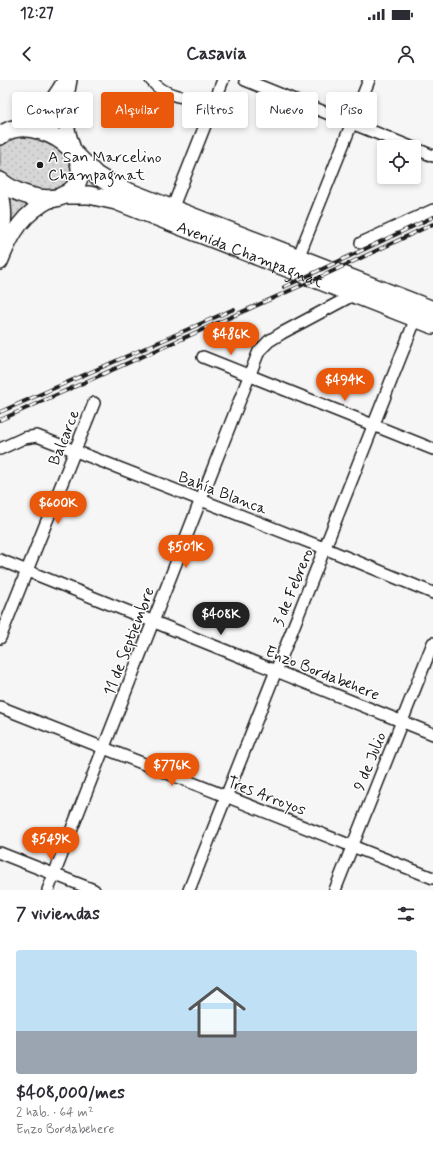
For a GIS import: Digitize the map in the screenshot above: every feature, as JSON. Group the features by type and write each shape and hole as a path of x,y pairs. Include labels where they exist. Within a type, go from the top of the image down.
{"highway":[{"name":"Avenida Champagnat","path":"7,130 35,129 55,136 61,140 96,175 114,186 433,310"},
{"path":"59,197 75,186 80,176 80,166 75,154"},
{"name":"Avenida Champagnat","path":"0,181 15,191 27,196 40,198 89,195 116,201 433,325"}],"main road":[{"path":"7,130 32,120 47,108 55,100 66,80"},
{"path":"69,80 64,116 75,154"},
{"path":"0,189 4,212 3,228 0,238"},
{"path":"0,262 17,226 36,208 59,197"}],"street":[{"path":"151,80 161,90 177,97 182,97"},
{"path":"218,92 223,80"},
{"path":"244,80 326,113"},
{"path":"364,92 369,80"},
{"path":"172,209 204,128"},
{"path":"298,258 350,128"},
{"path":"364,128 394,140"},
{"path":"421,151 433,156"},
{"path":"361,243 433,210"},
{"name":"11 de Septiembre","path":"48,890 259,352 269,341 355,294"},
{"name":"3 de Febrero","path":"189,890 416,318"},
{"path":"203,358 433,449"},
{"name":"Balcarce","path":"0,638 94,403"},
{"name":"Bahía Blanca","path":"0,449 32,436 75,450 201,501 324,548 433,593"},
{"name":"Enzo Bordabehere","path":"0,560 433,734"},
{"name":"9 de Julio","path":"335,890 433,643"},
{"name":"Tres Arroyos","path":"0,707 353,845 433,878"},
{"path":"0,853 94,890"}],"shaded area":[{"path":"46,128 62,128 62,134"},
{"path":"25,133 60,145 75,168 65,188 34,193 0,173 1,144 5,140"},
{"path":"11,195 34,203 11,224 8,197"}],"railway":[{"path":"284,287 433,217"},
{"path":"0,420 316,279 433,224"},
{"path":"0,412 234,309"}],"place":[{"name":"A San Marcelino Champagnat","path":"40,165"}]}
